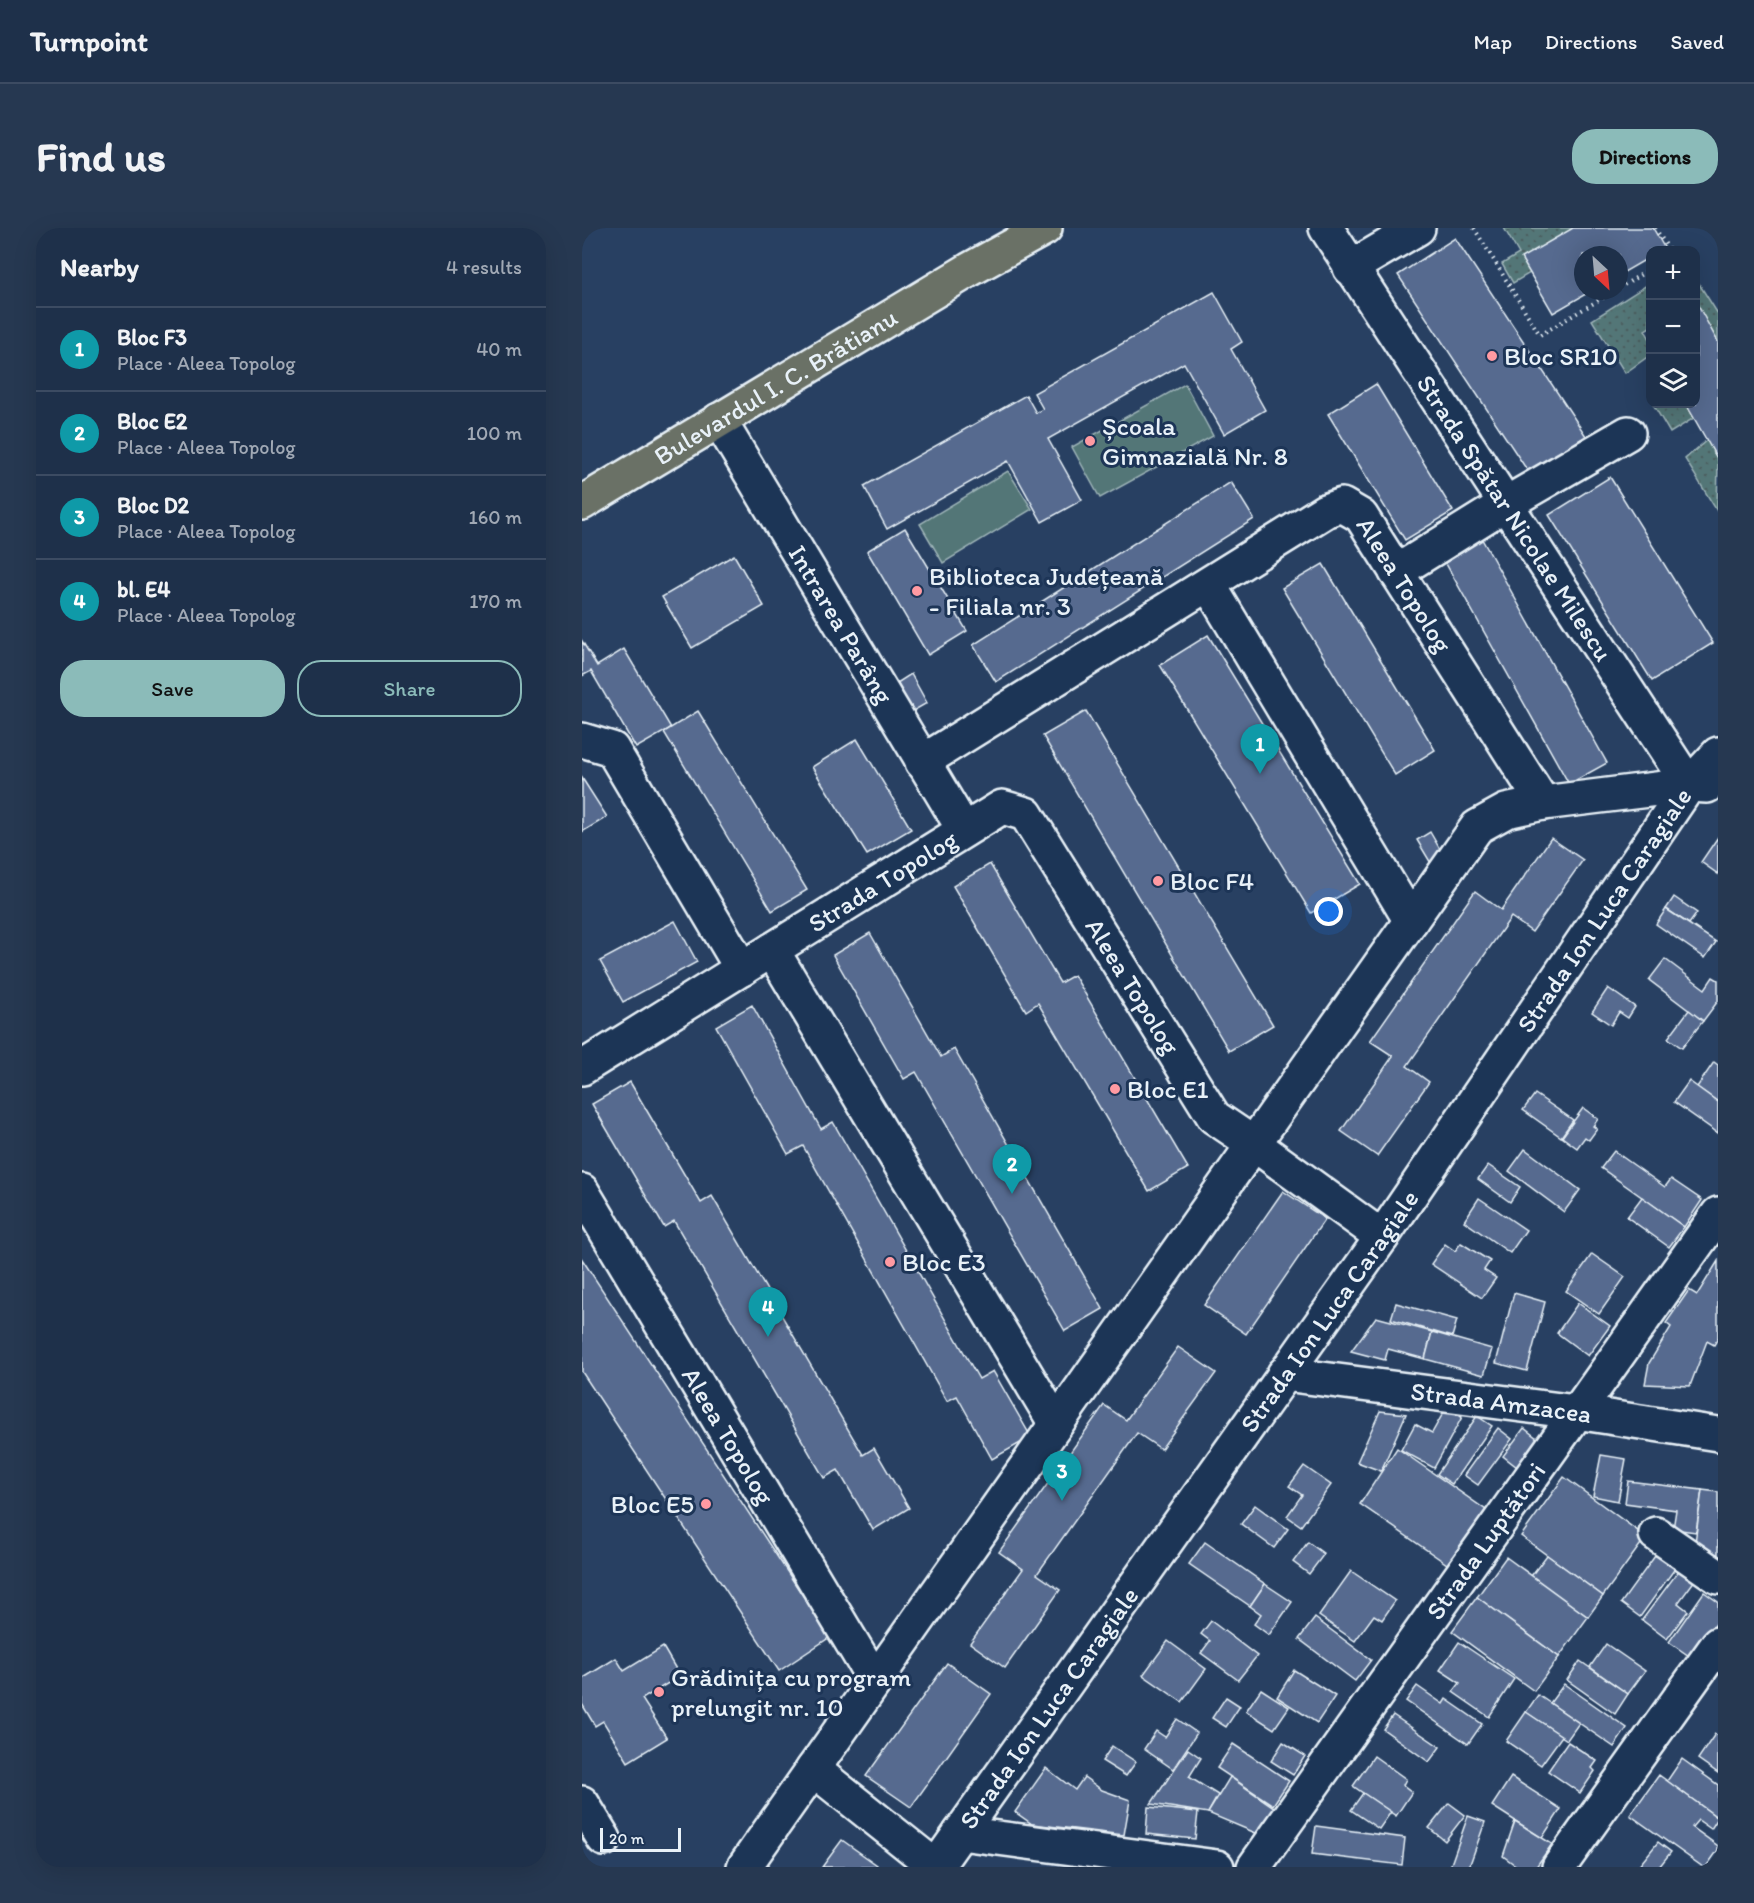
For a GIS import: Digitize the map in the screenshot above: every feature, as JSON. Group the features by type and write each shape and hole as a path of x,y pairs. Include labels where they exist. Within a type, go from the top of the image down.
{"main road":[{"name":"Bulevardul I. C. Brătianu","path":"969,270 1033,228"},
{"name":"Bulevardul I. C. Brătianu","path":"582,503 969,270 1045,228"}],"street":[{"name":"Strada Spătar Nicolae Milescu","path":"1326,228 1350,268 1507,503 1704,786"},
{"path":"1350,268 1418,228"},
{"name":"Intrarea Parâng","path":"719,420 964,830"},
{"path":"1396,572 1507,503 1628,433"},
{"name":"Aleea Topolog","path":"922,762 1325,511 1342,505 1361,516 1543,802"},
{"path":"1209,585 1411,921"},
{"path":"582,740 612,749 742,969"},
{"name":"Strada Ion Luca Caragiale","path":"936,1867 1284,1374 1704,786 1718,754"},
{"path":"744,1867 1477,827 1506,811 1543,802 1704,786"},
{"name":"Strada Topolog","path":"582,1068 1002,807 1026,814"},
{"name":"Aleea Topolog","path":"1026,814 1214,1117 1382,1237"},
{"path":"772,950 1056,1424"},
{"name":"Aleea Topolog","path":"582,1191 875,1681"},
{"name":"Strada Luptători","path":"1254,1867 1718,1214"},
{"name":"Strada Amzacea","path":"1284,1374 1576,1412 1718,1434"},
{"path":"1656,1534 1718,1577"},
{"path":"1559,1867 1718,1644"},
{"path":"813,1769 936,1867"},
{"path":"582,1803 604,1839"},
{"path":"960,1833 1103,1859 1217,1867"}],"path":[{"path":"1474,228 1540,335 1599,300"},
{"path":"1655,228 1666,246"},
{"path":"1628,282 1646,271"}],"green space":[{"path":"1504,228 1573,228 1530,273 1513,283 1502,264 1519,254"},
{"path":"1700,285 1718,314 1718,342 1700,309"},
{"path":"1646,286 1646,358 1625,373 1592,320 1623,300 1628,300 1628,297"},
{"path":"1185,384 1213,436 1100,498 1072,447"},
{"path":"1655,408 1688,408 1694,418 1670,433"},
{"path":"1707,440 1718,460 1717,511 1685,459"},
{"path":"1008,471 1032,509 943,563 920,524"}],"building":[{"path":"1573,228 1653,228 1663,246 1646,246 1646,259 1628,270 1628,246 1574,246 1575,300 1553,313 1521,258"},
{"name":"Bloc SR10","path":"1455,238 1586,436 1529,473 1398,275"},
{"path":"1214,292 1242,342 1231,349 1265,410 1224,434 1184,363 1048,439 1082,500 1042,522 1008,461 887,529 864,486 1026,395 1036,413 1043,409 1034,393"},
{"path":"1700,309 1718,342 1718,460 1688,408 1700,408"},
{"path":"1376,384 1453,511 1405,540 1328,414"},
{"path":"1610,477 1713,643 1652,681 1549,515"},
{"path":"1231,482 1254,519 996,682 973,645"},
{"name":"Biblioteca Județeană - Filiala nr. 3","path":"905,528 967,631 928,655 867,551"},
{"path":"1478,532 1607,763 1569,784 1440,553"},
{"path":"734,555 764,606 692,648 662,597"},
{"path":"1323,564 1435,750 1395,775 1282,588"},
{"path":"1208,635 1360,884 1311,913 1160,665"},
{"path":"582,641 597,666 624,649 671,728 636,748 591,671 582,676"},
{"path":"911,674 927,703 913,711 897,683"},
{"path":"698,711 807,890 772,911 664,732"},
{"name":"Bloc F4","path":"1086,711 1273,1025 1229,1051 1043,736"},
{"path":"857,739 911,829 867,855 812,767"},
{"path":"582,778 607,817 582,832"},
{"path":"1430,832 1445,858 1432,865 1417,840"},
{"path":"1718,837 1718,874 1701,862"},
{"path":"1551,838 1583,860 1532,932 1511,917 1407,1066 1429,1082 1377,1156 1341,1131 1393,1056 1370,1041 1475,891 1501,910"},
{"name":"Bloc E1","path":"990,864 1060,983 1074,975 1188,1168 1149,1191 1038,1003 1026,1011 953,886"},
{"path":"1674,897 1697,913 1689,924 1666,909"},
{"path":"1666,909 1716,942 1705,958 1656,924"},
{"path":"675,921 697,962 623,1002 600,961"},
{"path":"870,933 941,1057 954,1049 1103,1309 1065,1331 916,1072 904,1079 833,955"},
{"path":"1665,959 1705,989 1713,977 1718,980 1718,1001 1703,1021 1649,980"},
{"path":"1608,988 1635,1007 1628,1018 1619,1012 1611,1025 1592,1012"},
{"name":"Bloc E3","path":"752,1005 821,1129 833,1122 979,1379 993,1371 1031,1437 992,1459 957,1396 947,1401 803,1146 788,1154 716,1026"},
{"path":"1689,1010 1703,1021 1682,1048 1668,1038"},
{"path":"1714,1062 1718,1065 1718,1102 1697,1087"},
{"path":"1689,1081 1718,1102 1718,1133 1674,1102"},
{"path":"630,1082 701,1203 712,1196 863,1455 874,1448 909,1508 873,1530 838,1470 824,1478 674,1221 664,1227 592,1104"},
{"path":"1535,1094 1573,1120 1561,1137 1523,1110"},
{"path":"1583,1108 1598,1119 1593,1126 1597,1129 1589,1140 1585,1137 1577,1148 1562,1137"},
{"path":"1525,1149 1580,1190 1564,1212 1509,1171"},
{"path":"1614,1151 1665,1187 1671,1179 1702,1200 1684,1227 1601,1168"},
{"path":"1488,1165 1520,1187 1510,1202 1478,1179"},
{"path":"1283,1191 1325,1219 1246,1334 1204,1305"},
{"path":"1642,1197 1684,1227 1669,1247 1627,1217"},
{"path":"1479,1198 1526,1230 1510,1253 1464,1221"},
{"path":"1461,1243 1490,1261 1484,1270 1496,1278 1482,1298 1431,1264 1445,1244 1455,1251"},
{"path":"1592,1254 1625,1277 1599,1314 1566,1291"},
{"name":"Bloc E5","path":"582,1259 830,1637 779,1671 582,1372"},
{"path":"1718,1261 1718,1338 1714,1345 1707,1341 1690,1386 1645,1384 1649,1363 1671,1327 1666,1323 1689,1290 1697,1295"},
{"path":"1514,1293 1545,1302 1527,1371 1496,1363"},
{"path":"1396,1303 1457,1320 1452,1337 1391,1319"},
{"path":"1578,1303 1610,1326 1588,1356 1557,1333"},
{"path":"1376,1317 1432,1332 1425,1359 1388,1349 1385,1360 1351,1351"},
{"path":"1432,1332 1492,1349 1484,1375 1425,1359"},
{"path":"1178,1347 1216,1373 1161,1449 1137,1433 1037,1574 1060,1590 1005,1668 970,1643 1023,1569 999,1552 1104,1405 1126,1420"},
{"path":"1446,1408 1462,1417 1434,1468 1401,1450 1415,1424 1432,1433"},
{"path":"1380,1411 1406,1414 1381,1471 1357,1462"},
{"path":"1477,1416 1492,1426 1452,1484 1437,1474"},
{"path":"1498,1428 1512,1439 1478,1485 1464,1475"},
{"path":"1524,1428 1538,1439 1517,1467 1503,1456"},
{"path":"1397,1448 1486,1510 1447,1564 1360,1504"},
{"path":"1601,1455 1626,1459 1618,1501 1593,1496"},
{"path":"1304,1466 1331,1485 1301,1526 1287,1516 1302,1495 1289,1486"},
{"path":"1564,1477 1646,1537 1603,1596 1521,1536"},
{"path":"1628,1481 1702,1490 1696,1532 1673,1529 1676,1510 1625,1503"},
{"path":"1702,1490 1718,1492 1718,1561 1693,1558"},
{"path":"1255,1505 1288,1529 1274,1548 1241,1524"},
{"path":"1205,1542 1265,1584 1250,1606 1189,1564"},
{"path":"1308,1542 1324,1554 1309,1574 1293,1562"},
{"path":"1660,1549 1679,1563 1640,1617 1621,1603"},
{"path":"1547,1555 1603,1596 1588,1617 1531,1576"},
{"path":"1506,1557 1588,1617 1559,1657 1477,1597"},
{"path":"1683,1565 1698,1576 1678,1603 1688,1611 1667,1639 1642,1620"},
{"path":"1351,1571 1395,1601 1382,1620 1374,1615 1355,1641 1319,1616"},
{"path":"1265,1584 1292,1602 1269,1635 1254,1624 1261,1614 1250,1606"},
{"path":"1704,1592 1718,1602 1718,1621 1692,1658 1669,1642"},
{"path":"1477,1597 1559,1657 1534,1691 1452,1631"},
{"path":"1315,1618 1371,1660 1355,1681 1299,1639"},
{"path":"1211,1621 1257,1656 1238,1680 1201,1653 1210,1641 1201,1634"},
{"path":"1168,1641 1206,1669 1182,1702 1143,1675"},
{"path":"1459,1642 1514,1679 1489,1717 1453,1692 1460,1683 1440,1670"},
{"path":"1606,1644 1645,1671 1628,1694 1590,1667"},
{"path":"663,1647 680,1676 642,1699 667,1738 628,1762 603,1721 595,1726 582,1704 582,1679 616,1658 624,1671"},
{"path":"1580,1661 1628,1694 1615,1714 1567,1680"},
{"path":"947,1663 991,1694 911,1807 866,1776"},
{"path":"1294,1670 1335,1696 1317,1723 1277,1697"},
{"path":"1564,1684 1627,1728 1614,1747 1550,1703"},
{"path":"1417,1686 1443,1704 1446,1699 1482,1724 1468,1744 1406,1701"},
{"path":"1261,1689 1289,1707 1274,1729 1246,1711"},
{"path":"1538,1695 1579,1723 1567,1740 1526,1712"},
{"path":"1226,1697 1240,1706 1226,1727 1212,1718"},
{"path":"1526,1712 1562,1736 1541,1765 1506,1741"},
{"path":"1393,1715 1440,1747 1429,1762 1383,1729"},
{"path":"1177,1719 1197,1733 1173,1769 1144,1749 1156,1731 1165,1737"},
{"path":"1715,1734 1718,1736 1718,1773 1698,1759"},
{"path":"1283,1742 1305,1756 1293,1775 1271,1761"},
{"path":"1568,1742 1597,1761 1592,1768 1595,1771 1580,1793 1548,1771"},
{"path":"1233,1744 1289,1781 1273,1805 1217,1768"},
{"path":"1112,1746 1136,1762 1126,1776 1102,1761"},
{"path":"1188,1749 1201,1758 1189,1777 1218,1795 1208,1813 1151,1804"},
{"path":"1374,1756 1406,1779 1403,1785 1412,1792 1396,1816 1353,1786"},
{"path":"1682,1759 1718,1785 1718,1818 1667,1781"},
{"path":"1046,1768 1075,1790 1084,1777 1102,1790 1130,1800 1124,1835 1032,1824 1015,1812"},
{"path":"1659,1775 1718,1818 1711,1829 1698,1820 1692,1827 1718,1846 1718,1850 1706,1867 1630,1815"},
{"path":"1230,1777 1275,1808 1258,1834 1208,1813"},
{"path":"1511,1777 1561,1809 1542,1838 1492,1806"},
{"path":"1363,1793 1391,1812 1379,1829 1351,1810"},
{"path":"1449,1803 1465,1815 1445,1841 1429,1828"},
{"path":"1148,1807 1198,1812 1195,1839 1146,1834"},
{"path":"1468,1816 1485,1822 1469,1867 1450,1867"},
{"path":"1515,1821 1552,1844 1536,1867 1518,1867 1503,1856"},
{"path":"1316,1826 1405,1838 1402,1865 1312,1854"},
{"path":"842,1840 877,1865 876,1867 822,1867"},
{"path":"1658,1842 1671,1852 1659,1867 1638,1867"}],"place":[{"name":"Bloc SR10","path":"1492,356"},
{"name":"Școala Gimnazială Nr. 8","path":"1090,441"},
{"name":"Biblioteca Județeană - Filiala nr. 3","path":"917,591"},
{"name":"Bloc F3","path":"1260,774"},
{"name":"Bloc F4","path":"1158,881"},
{"name":"Bloc E1","path":"1115,1089"},
{"name":"Bloc E2","path":"1012,1194"},
{"name":"Bloc E3","path":"890,1262"},
{"name":"bl. E4","path":"768,1337"},
{"name":"Bloc D2","path":"1062,1501"},
{"name":"Bloc E5","path":"706,1504"},
{"name":"Grădinița cu program prelungit nr. 10","path":"659,1692"}]}
